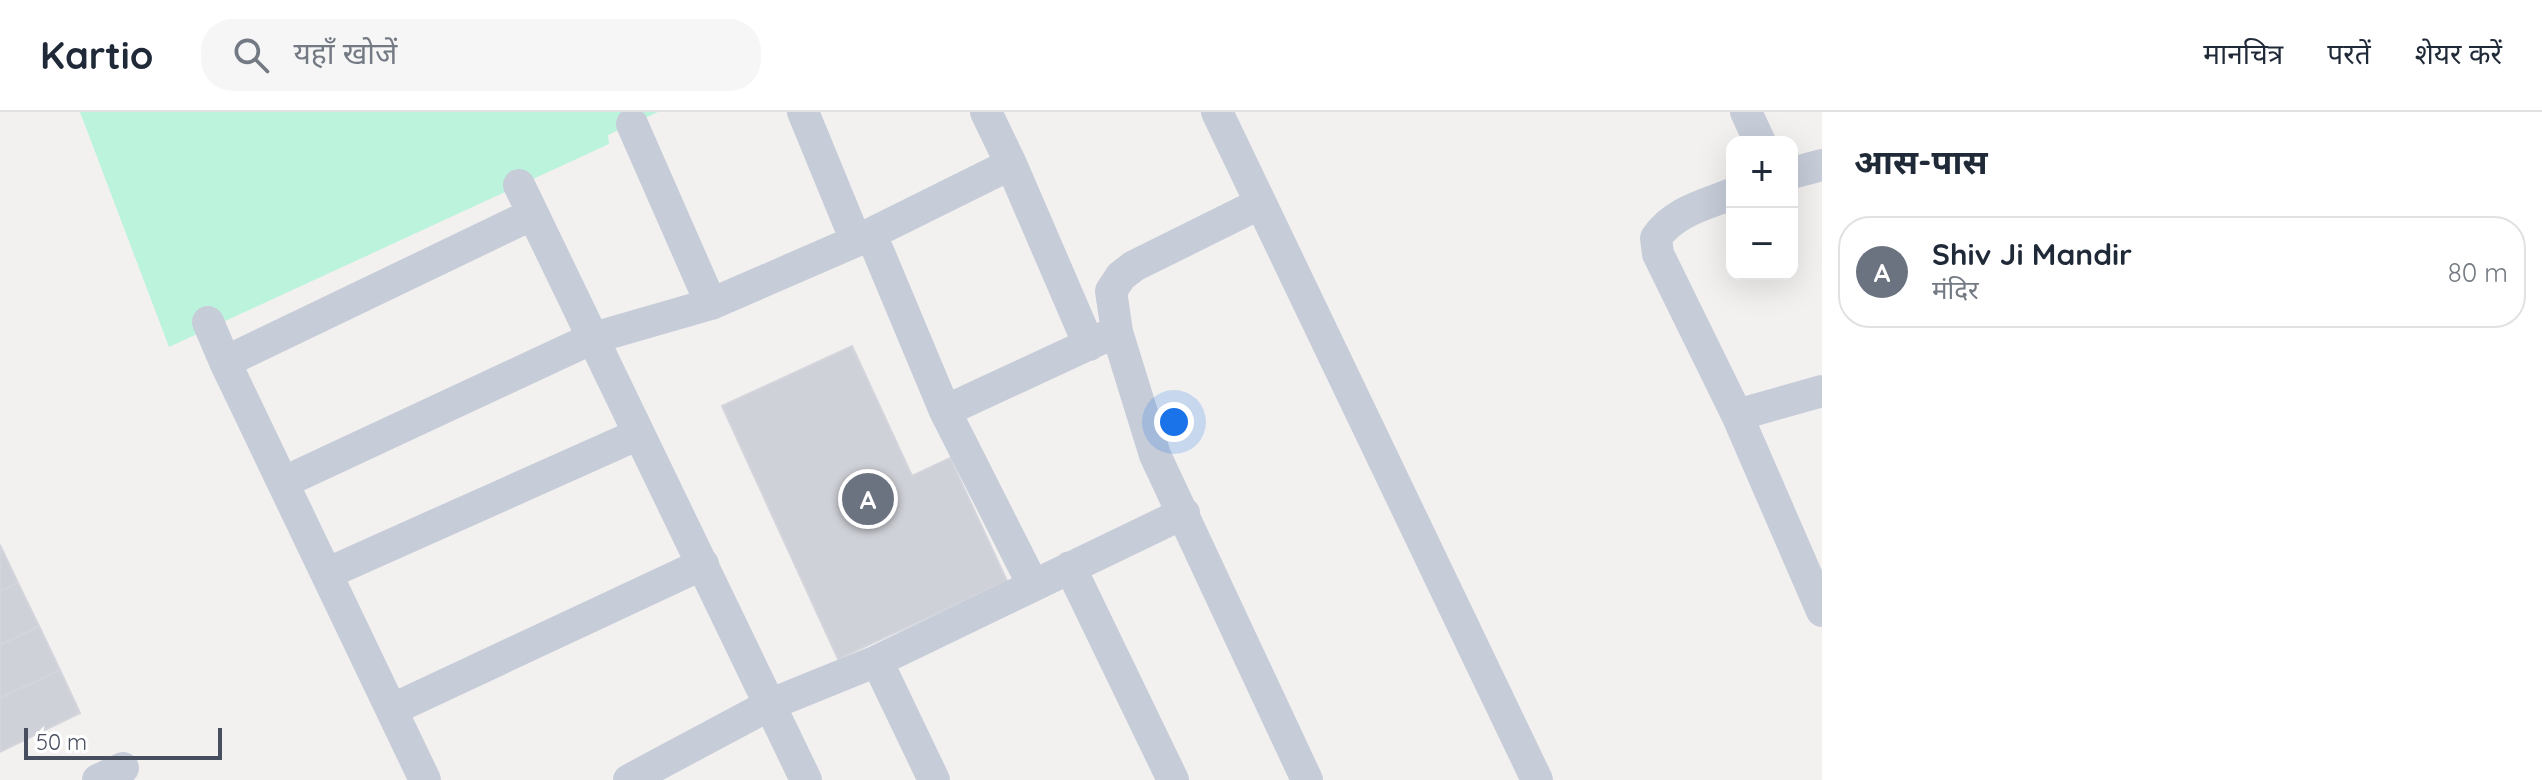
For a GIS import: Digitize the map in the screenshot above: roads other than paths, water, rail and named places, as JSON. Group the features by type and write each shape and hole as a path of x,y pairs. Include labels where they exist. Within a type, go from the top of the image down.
{"street":[{"path":"803,112 945,411 1033,585"},
{"path":"986,112 1103,338 1307,780"},
{"path":"1217,112 1537,780"},
{"path":"1746,112 1757,136"},
{"path":"632,124 711,304"},
{"path":"284,482 593,338 711,304 863,238 1011,164"},
{"path":"1798,171 1822,165"},
{"path":"519,185 806,780"},
{"path":"1726,196 1684,212 1663,227 1656,238 1658,254 1737,415 1822,611"},
{"path":"1103,338 1111,291 1121,276 1134,266 1259,204"},
{"path":"225,362 533,214"},
{"path":"208,322 425,780"},
{"path":"945,411 1103,338"},
{"path":"1737,415 1822,391"},
{"path":"328,573 639,434"},
{"path":"629,780 771,704 877,661 1184,513"},
{"path":"393,709 703,564"},
{"path":"1070,567 1173,780"},
{"path":"877,661 934,780"}],"place":[{"name":"Shiv Ji Mandir","path":"868,499"}]}
